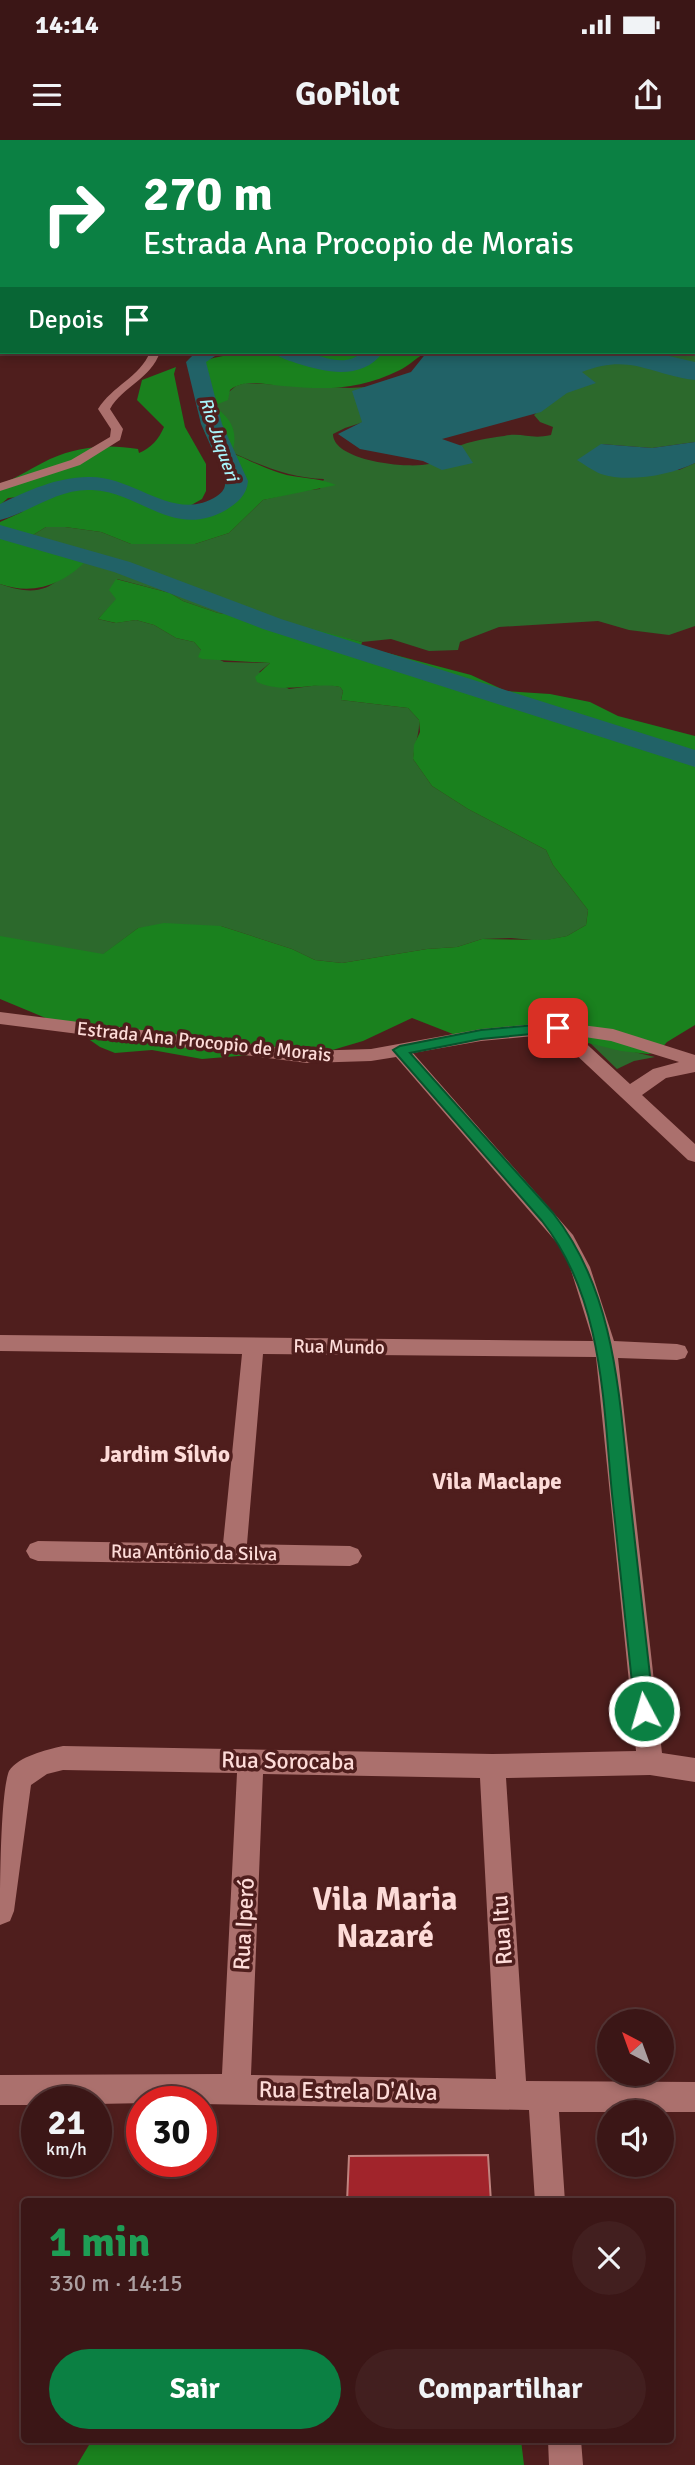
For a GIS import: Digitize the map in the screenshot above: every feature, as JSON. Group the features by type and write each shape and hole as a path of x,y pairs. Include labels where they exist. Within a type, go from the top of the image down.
{"street":[{"path":"0,487 68,465 92,454 116,438 117,429 104,409 107,400 148,369 154,354"},
{"name":"Estrada Ana Procopio de Morais","path":"0,1018 307,1057 358,1056 481,1035 558,1028 613,1035 695,1061"},
{"path":"558,1028 695,1155"},
{"path":"400,1050 566,1240 580,1267 606,1349 650,1763"},
{"path":"631,1095 641,1084 658,1073 695,1066"},
{"name":"Rua Mundo","path":"0,1343 677,1352"},
{"path":"234,1554 253,1346"},
{"name":"Rua Antônio da Silva","path":"38,1551 350,1556"},
{"name":"Rua Sorocaba","path":"0,1911 19,1779 29,1769 45,1761 63,1758 251,1760 492,1766 650,1763 695,1770"},
{"name":"Rua Iperó","path":"236,2089 251,1760"},
{"name":"Rua Itu","path":"492,1766 512,2094"},
{"name":"Rua Estrela D'Alva","path":"0,2090 236,2089 512,2094 543,2097 695,2097"},
{"path":"543,2097 550,2198"},
{"path":"565,2443 566,2465"}],"green space":[{"path":"239,354 277,355 338,370 352,369 365,363 374,354 424,354 400,370 371,382 329,388 242,384 230,390 228,400 213,406 225,415 232,426 235,438 232,453 280,473 336,485 263,500 229,533 195,544 131,544 101,532 46,527 33,535 44,542 83,550 88,559 69,575 48,585 25,589 0,584 0,522 22,512 31,503 28,496 8,498 0,505 0,484 72,451 115,447 138,449 139,453 147,449 164,427 137,400 142,380 176,367 174,374 185,427 206,464 206,491 202,499 177,513 204,516 219,512 229,505 235,495 237,483 233,471 205,433 202,420 202,380 200,373 189,367 207,360"},
{"path":"293,354 366,354 350,363 318,361"},
{"path":"629,354 695,354 695,442 652,448 601,444 679,470 695,463 695,626 669,635 629,630 598,621 499,627 460,642 458,650 429,651 391,639 362,642 263,619 218,613 183,601 170,593 117,579 117,599 98,619 115,623 136,620 154,625 176,638 194,642 201,650 224,662 270,663 259,672 289,689 326,684 340,687 343,691 341,700 408,708 419,720 413,759 432,786 468,809 546,850 553,865 588,910 586,925 567,936 543,941 482,939 457,947 427,949 342,963 315,960 292,949 221,926 138,928 101,956 0,937 0,584 28,590 49,586 66,572 83,550 44,542 33,535 46,527 65,527 101,532 131,544 195,544 229,533 263,500 320,489 324,479 288,474 231,452 212,406 236,386 245,383 349,388 385,386 376,418 333,434 336,443 345,451 373,461 419,465 433,463 456,447 473,441 511,435 551,435 553,427 540,422 534,415 549,402 555,377"},
{"path":"116,579 170,593 183,601 218,613 286,622 362,642 361,646 471,675 506,691 550,694 590,702 618,716 695,736 695,1025 667,1042 658,1052 648,1054 621,1051 539,1031 458,1036 412,1018 363,1041 329,1051 306,1046 275,1053 202,1059 152,1050 115,1053 100,1047 77,1031 0,999 0,936 103,954 138,928 164,923 221,926 292,949 315,960 342,963 427,949 457,947 482,939 546,940 567,936 586,925 588,910 553,865 546,850 468,809 432,786 413,759 414,745 420,732 419,720 408,708 341,700 343,691 340,687 267,686 257,682 255,677 270,663 202,659 198,657 201,650 194,642 176,638 154,625 136,620 116,623 98,619 116,599 109,590"},
{"path":"588,1041 655,1057 634,1061 617,1069"},
{"path":"90,2443 521,2443 524,2465 77,2465"}],"water":[{"path":"425,354 676,354 669,356 695,362 695,380 613,364 582,372 596,383 567,393 541,412 442,439 462,446 473,463 442,470 423,461 360,449 338,434 362,422 352,391 411,372"},
{"path":"695,442 695,463 674,471 636,478 612,477 598,473 577,460 601,444 652,448"}],"building":[{"path":"488,2155 491,2198 347,2198 349,2156"}],"waterway":[{"name":"Rio Juqueri","path":"0,513 56,489 91,483 109,485 175,511 191,513 208,510 226,500 237,485 211,424 203,394 196,362 207,354"},
{"name":"Rio Juqueri","path":"290,354 331,366 355,365 371,354"},
{"path":"0,532 122,567 272,624 695,759"}],"district":[{"name":"Jardim Sílvio","path":"165,1454"},
{"name":"Vila Maclape","path":"497,1481"},
{"name":"Vila Maria Nazaré","path":"385,1918"}],"route":[{"path":"558,1028 481,1035 400,1050 548,1217 566,1240 580,1267 606,1349 644,1711"}]}
